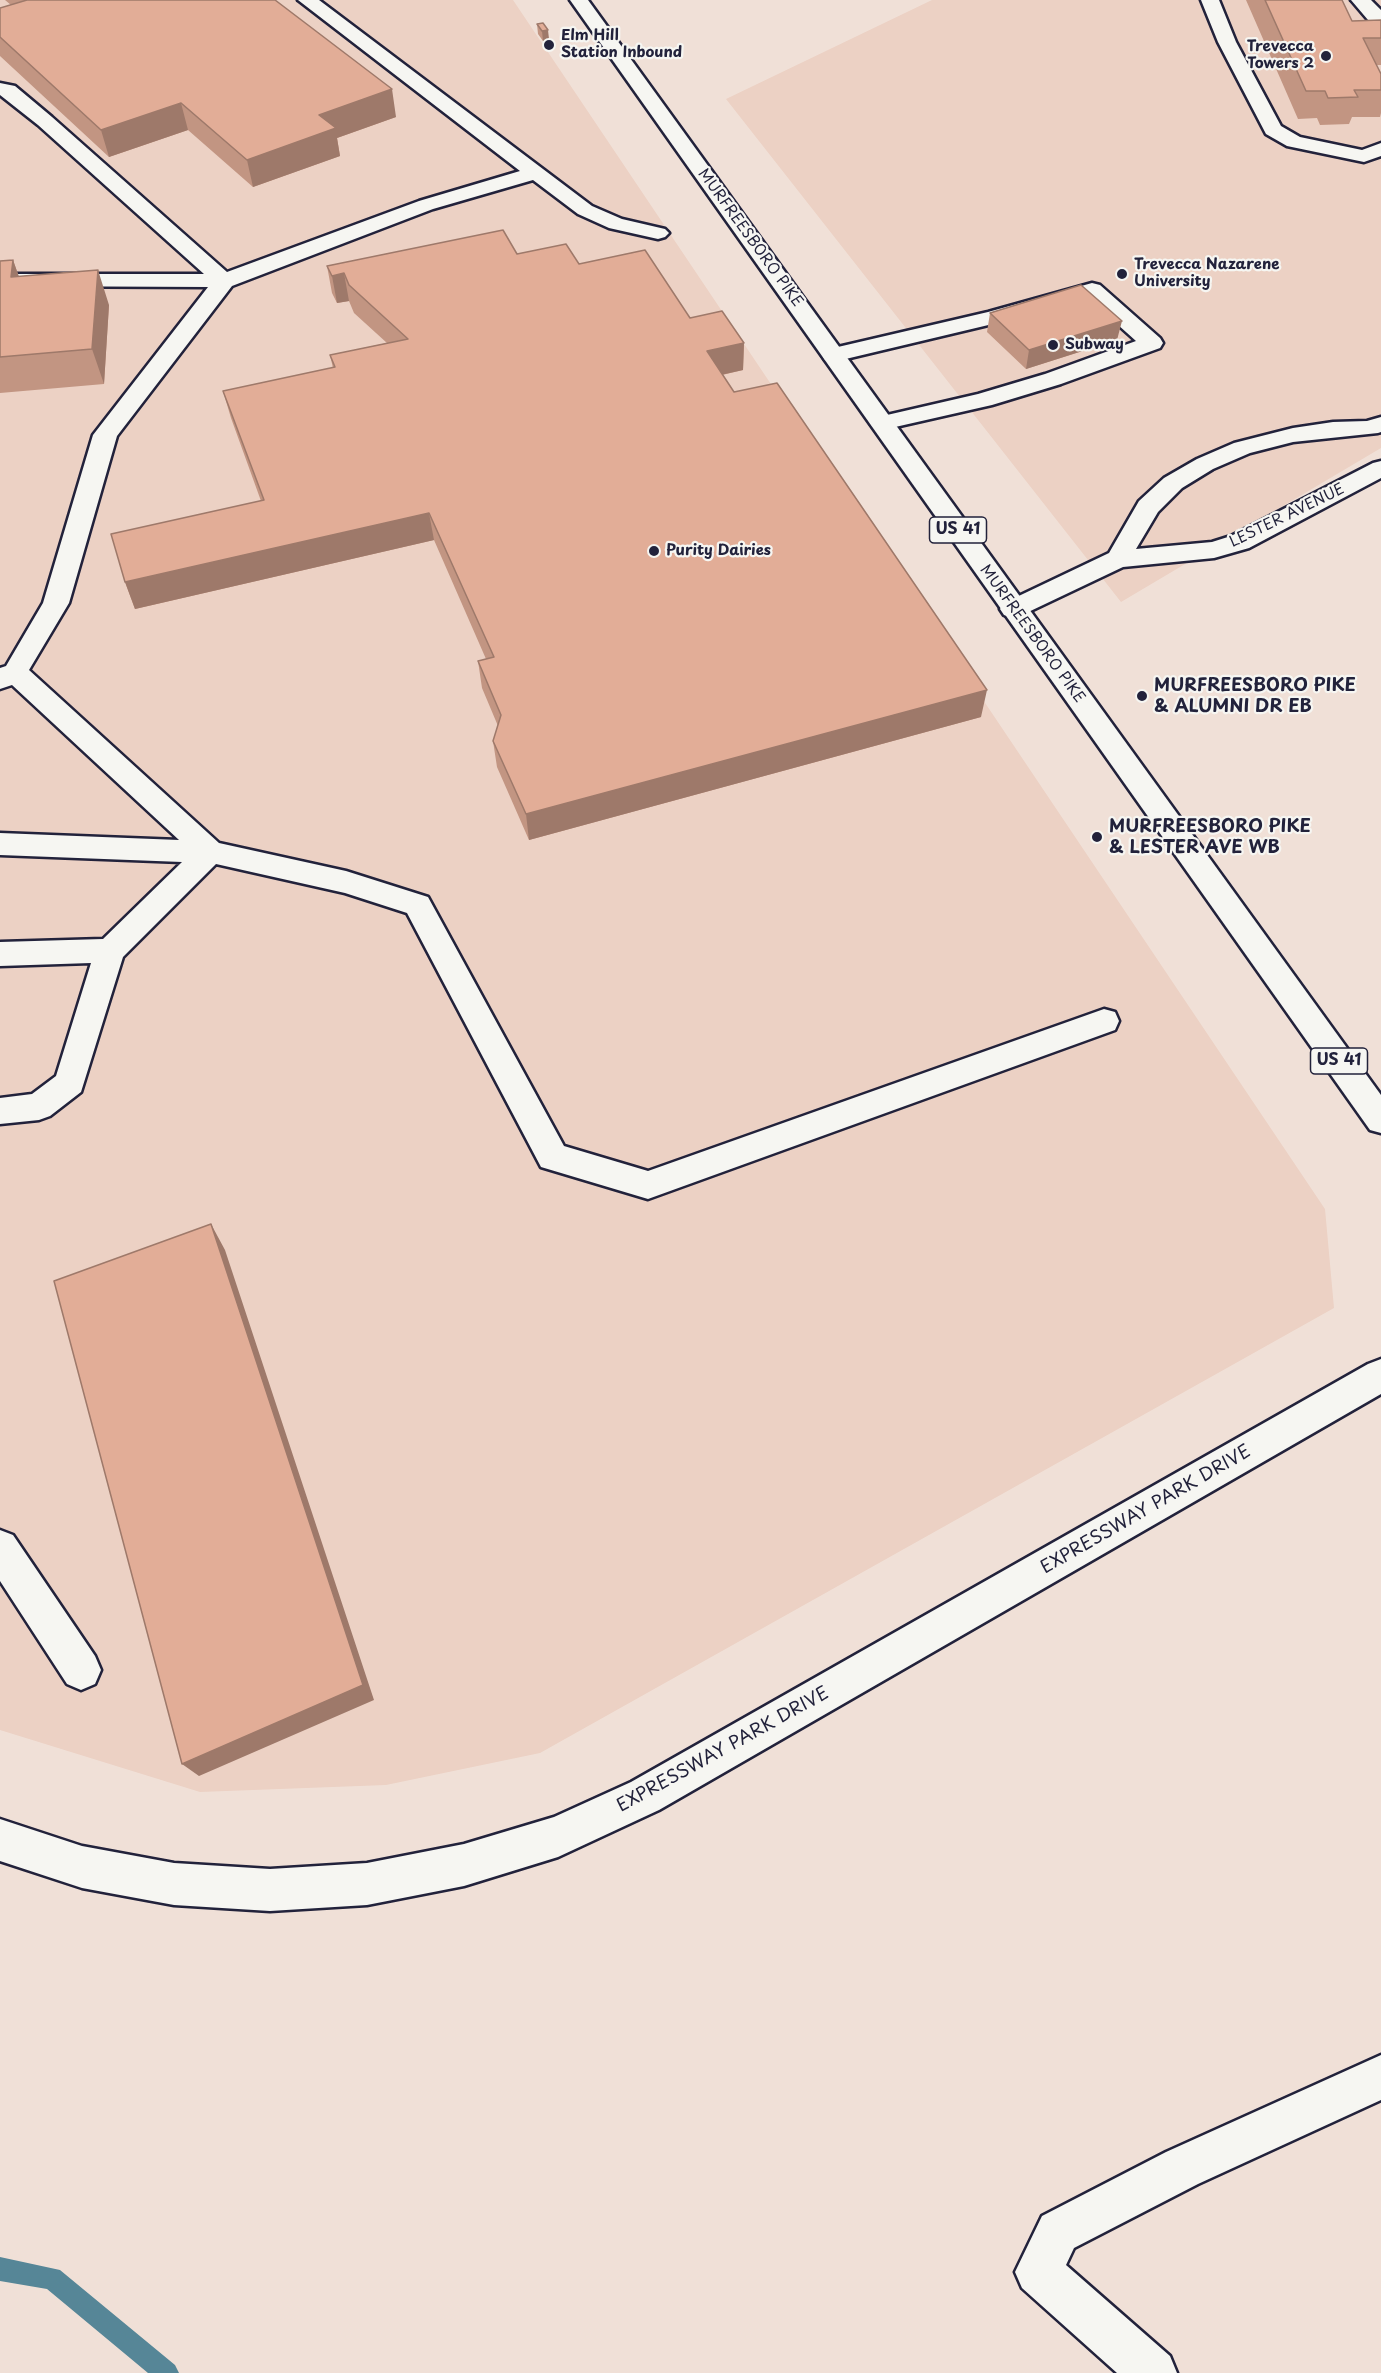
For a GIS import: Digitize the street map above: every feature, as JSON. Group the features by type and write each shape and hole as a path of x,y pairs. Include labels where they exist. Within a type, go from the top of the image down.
{"main road":[{"path":"307,0 585,210 616,224 658,233"},
{"name":"MURFREESBORO PIKE","path":"579,0 1381,1120"},
{"path":"1210,0 1227,42 1273,130 1294,142 1375,157"},
{"path":"1360,0 1381,23"},
{"path":"0,89 8,90 224,281"},
{"path":"0,280 224,281 426,205 535,173"},
{"path":"210,852 7,676 56,603 105,435 224,281"},
{"path":"833,355 993,317 1092,290 1152,343 1053,379 993,397 882,423"},
{"path":"1118,559 1148,507 1173,483 1205,464 1242,448 1293,435 1333,429 1377,429"},
{"name":"LESTER AVENUE","path":"1013,609 1118,559 1214,550 1239,542 1381,468"},
{"path":"0,844 210,852 346,882 418,906 553,1157 648,1185 1104,1021"},
{"path":"0,1111 39,1107 70,1083 110,951 210,852"},
{"path":"0,954 110,951"},
{"name":"EXPRESSWAY PARK DRIVE","path":"0,1840 82,1867 105,1872 174,1884 270,1890 367,1884 464,1865 558,1836 645,1796 1381,1375"},
{"path":"0,1548 81,1670"},
{"path":"1153,2373 1038,2272 1058,2232 1182,2168 1381,2077"}],"shaded area":[{"path":"0,0 513,0 1325,1209 1334,1308 540,1753 386,1785 200,1792 0,1730"},
{"name":"Trevecca Nazarene University","path":"932,0 1381,0 1381,448 1121,602 726,99"}],"building":[{"path":"27,0 275,0 392,89 319,115 336,128 247,160 181,103 101,130 0,37 0,8"},
{"path":"1265,0 1342,0 1352,21 1381,20 1381,38 1363,38 1381,74 1381,90 1354,90 1358,97 1328,98 1325,91 1306,91"},
{"path":"543,23 548,30 542,31 537,24"},
{"name":"Purity Dairies","path":"503,230 517,254 566,244 579,264 645,250 690,318 722,311 744,343 707,351 734,392 777,383 987,690 526,814 493,741 501,715 478,661 494,657 429,513 125,582 111,534 264,500 223,391 335,367 330,355 408,339 349,285 344,273 332,276 327,266"},
{"path":"13,260 11,277 98,270 92,349 0,357 0,261"},
{"path":"1081,285 1122,321 1029,350 990,313"},
{"path":"211,1224 363,1685 182,1764 54,1281"}],"waterway":[{"path":"0,2269 52,2278 167,2373"}],"place":[{"name":"Elm Hill Station Inbound","path":"549,45"},
{"name":"Trevecca Towers 2","path":"1326,56"},
{"name":"Trevecca Nazarene University","path":"1122,274"},
{"name":"Subway","path":"1053,345"},
{"name":"Purity Dairies","path":"654,551"},
{"name":"MURFREESBORO PIKE & ALUMNI DR EB","path":"1142,696"},
{"name":"MURFREESBORO PIKE & LESTER AVE WB","path":"1097,837"}]}
